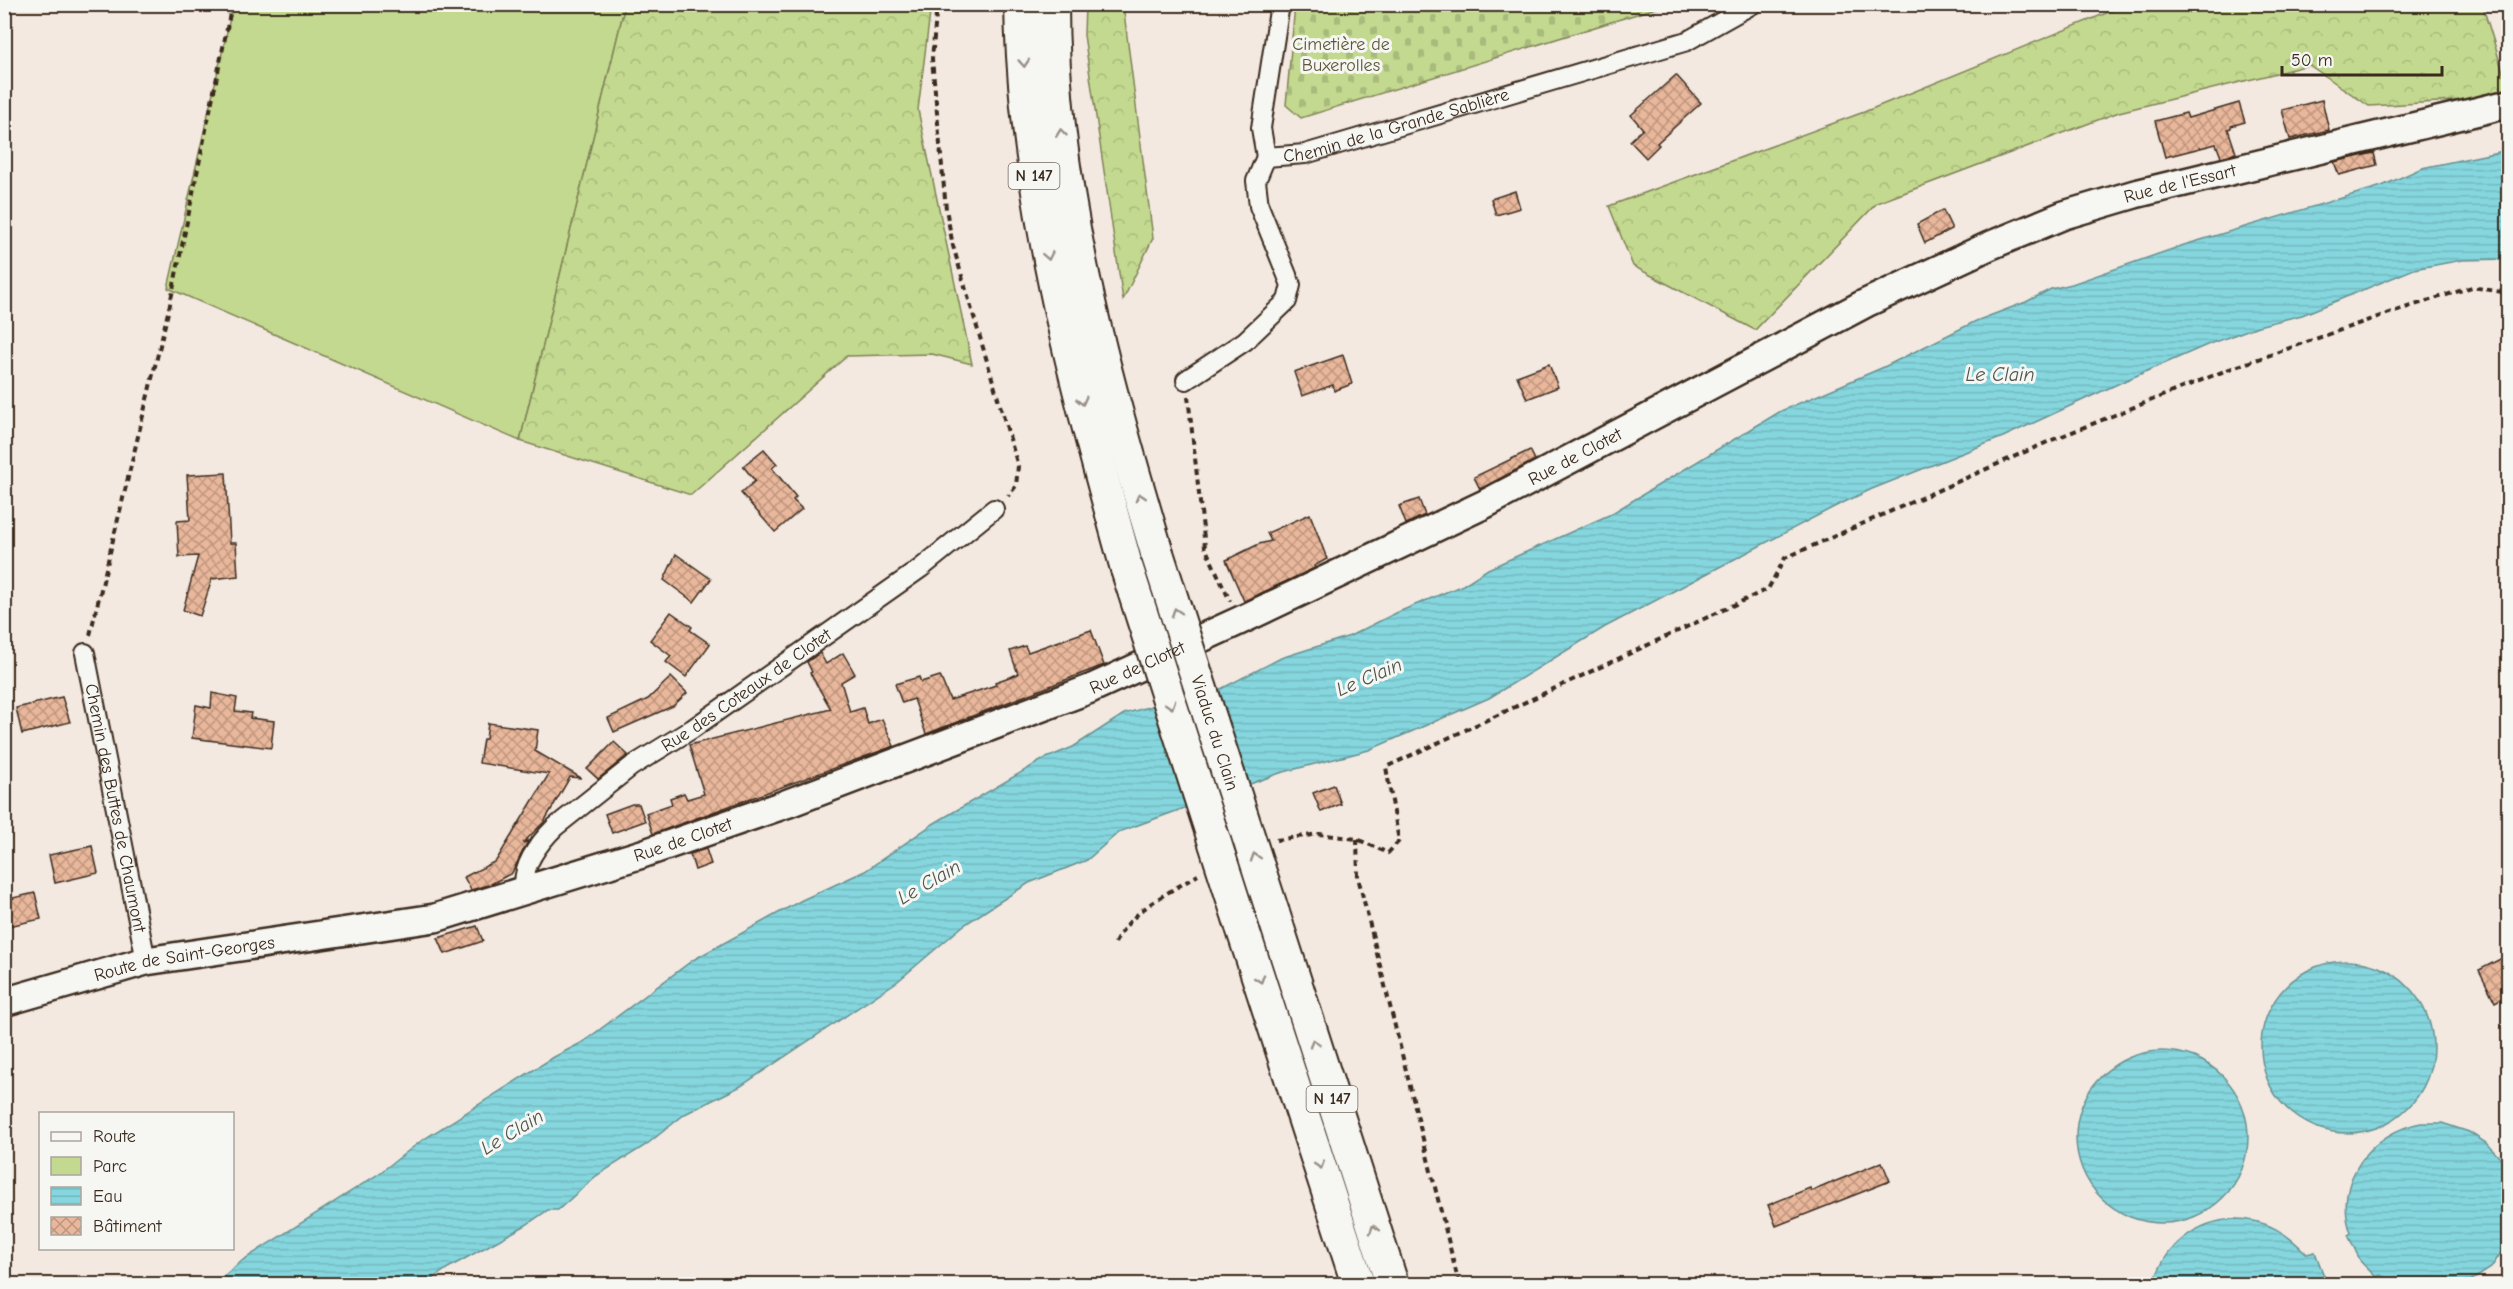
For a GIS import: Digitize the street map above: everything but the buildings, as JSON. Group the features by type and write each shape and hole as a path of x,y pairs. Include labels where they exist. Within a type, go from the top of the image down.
{"highway":[{"name":"Viaduc du Clain","path":"1021,4 1032,158 1040,216 1063,326 1127,569 1358,1284"},
{"name":"Viaduc du Clain","path":"1052,4 1055,84 1074,227 1107,379 1157,554 1392,1284"}],"main road":[{"name":"Rue de l'Essart","path":"1866,303 1989,246 2064,215 2135,194 2508,104"},
{"name":"Rue de Clotet","path":"369,930 435,918 642,854 786,804 1090,689 1485,504 1866,303"},
{"name":"Route de Saint-Georges","path":"4,1002 146,961 369,930"}],"street":[{"path":"1266,157 1261,128 1280,4"},
{"name":"Chemin de la Grande Sablière","path":"1186,380 1245,341 1287,301 1291,285 1259,206 1256,181 1266,157 1305,154 1687,41 1753,4"},
{"name":"Rue des Coteaux de Clotet","path":"525,890 523,879 527,866 545,837 555,826 632,766 692,729 921,568 994,509"},
{"name":"Chemin des Buttes de Chaumont","path":"85,653 146,961"}],"path":[{"path":"85,653 170,304 232,4"},
{"path":"937,4 932,59 948,218 962,276 1018,466 1016,486 994,509"},
{"path":"1272,841 1319,834 1357,839 1388,853 1399,841 1386,767 1768,589 1785,558 2052,440 2227,370 2472,286 2508,293"},
{"path":"1186,380 1205,546 1239,621"},
{"path":"1357,839 1358,877 1459,1284"},
{"path":"1115,943 1122,929 1137,914 1206,870"}],"green space":[{"name":"Cimetière de Buxerolles","path":"1295,4 1666,5 1301,118 1286,105"},
{"path":"233,5 625,5 520,441 168,288"},
{"path":"625,5 931,5 918,110 972,364 932,354 847,356 691,495 520,441"},
{"path":"1085,5 1123,5 1153,238 1123,300 1084,35"},
{"path":"2126,5 2503,5 2484,10 2508,88 2508,98 2369,106 2309,65 2119,112 1877,203 1755,330 1633,266 1609,206 1864,112"}],"water":[{"name":"Le Clain","path":"2508,150 2508,259 2462,260 2414,269 2302,315 2258,326 2207,345 2003,437 1872,489 1834,507 1605,627 1489,698 1369,750 1280,773 1119,832 1087,860 1029,883 964,925 898,981 741,1086 685,1114 646,1145 596,1176 558,1210 548,1210 526,1225 448,1268 425,1284 214,1284 243,1260 377,1175 421,1141 554,1057 583,1042 693,960 802,900 865,871 933,824 1044,759 1073,747 1124,714 1187,696 1213,693 1281,658 1350,636 1396,613 1463,585 1488,569 1609,515 1781,411 1884,367 1976,321 2026,302 2051,289 2072,284 2184,245 2382,186 2422,168"},
{"path":"2347,961 2380,968 2395,976 2407,987 2418,999 2426,1014 2433,1047 2426,1080 2418,1095 2407,1107 2395,1118 2380,1126 2347,1133 2314,1126 2299,1118 2287,1107 2276,1095 2268,1080 2261,1047 2268,1014 2276,999 2287,987 2299,976 2314,968"},
{"path":"2162,1051 2179,1052 2195,1057 2210,1065 2223,1076 2234,1089 2242,1104 2247,1120 2247,1154 2242,1170 2234,1185 2223,1198 2210,1209 2195,1217 2179,1222 2162,1223 2145,1222 2129,1217 2114,1209 2101,1198 2090,1185 2082,1170 2077,1154 2076,1137 2077,1120 2082,1104 2090,1089 2101,1076 2114,1065 2129,1057 2145,1052"},
{"path":"2421,1123 2442,1123 2469,1132 2486,1143 2501,1159 2508,1173 2508,1242 2491,1268 2466,1284 2398,1284 2380,1275 2376,1277 2361,1262 2348,1235 2351,1233 2347,1214 2347,1195 2360,1162 2372,1148 2387,1137 2403,1128"},
{"path":"2235,1219 2266,1225 2284,1234 2307,1254 2315,1252 2327,1284 2154,1284 2165,1258 2184,1238 2207,1225"}]}
